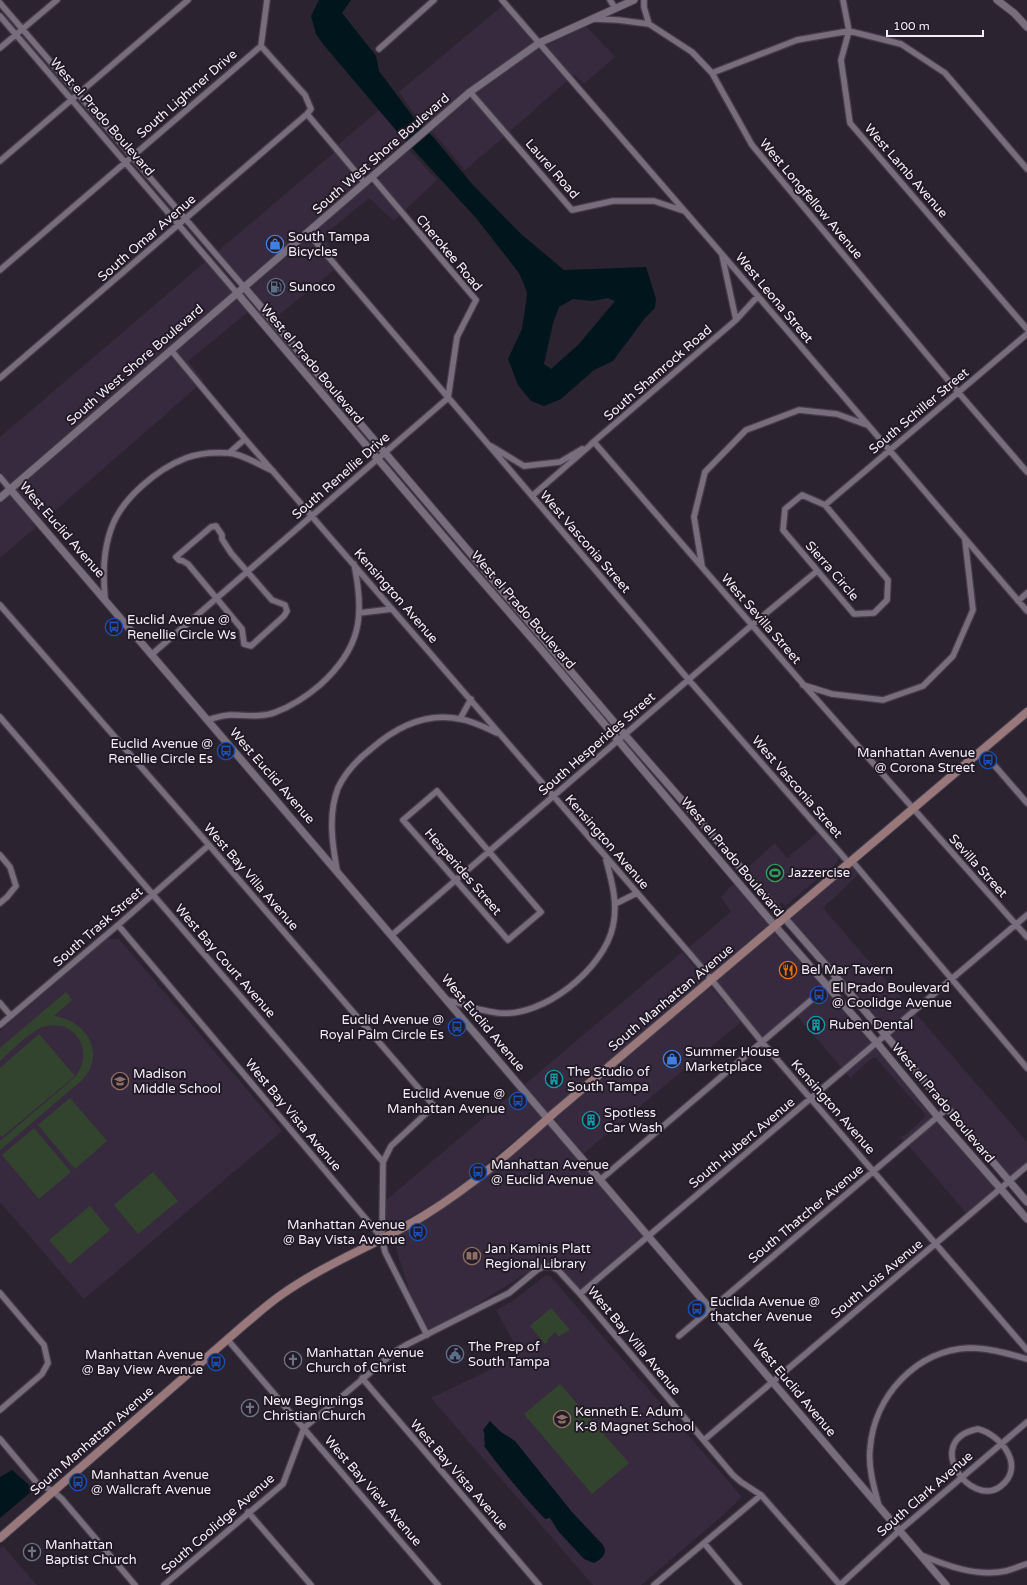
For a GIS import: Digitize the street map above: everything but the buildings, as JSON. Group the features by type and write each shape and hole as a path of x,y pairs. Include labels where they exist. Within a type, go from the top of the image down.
{"main road":[{"name":"South Manhattan Avenue","path":"0,1538 227,1339 283,1294 324,1269 423,1216 469,1185 508,1154 548,1118 712,980 784,917 1027,712"}],"street":[{"path":"0,48 57,0"},
{"path":"0,161 188,0"},
{"path":"267,0 261,46 305,95 311,108 307,114 365,182"},
{"path":"379,49 434,0"},
{"name":"West Leona Street","path":"502,0 685,211 1027,611"},
{"path":"610,0 615,8"},
{"name":"South West Shore Boulevard","path":"0,498 470,92 539,43 634,0"},
{"path":"644,0 644,7 649,24"},
{"name":"West Lamb Avenue","path":"843,0 850,31 842,60 850,123 1027,329"},
{"path":"997,0 1014,13 1027,26"},
{"name":"West el Prado Boulevard","path":"0,3 385,454 469,550 625,735 886,1035 1027,1202"},
{"name":"West el Prado Boulevard","path":"0,16 540,648 749,896 877,1042 938,1117 1027,1219"},
{"name":"West Longfellow Avenue","path":"593,19 618,20 649,24 692,52 712,73 752,145 958,392 1027,472"},
{"path":"712,73 797,40 850,31 902,44 945,73 1027,169"},
{"name":"South Lightner Drive","path":"0,270 261,46"},
{"name":"Laurel Road","path":"470,92 572,210 613,200 654,200 685,211"},
{"name":"South Omar Avenue","path":"0,378 307,114"},
{"name":"Cherokee Road","path":"372,177 476,300 457,337 448,398"},
{"name":"West Vasconia Street","path":"308,233 688,679 850,862 1027,1068"},
{"path":"721,253 736,320"},
{"name":"South Shamrock Road","path":"532,496 736,320 758,296"},
{"name":"South Schiller Street","path":"825,505 1027,334"},
{"name":"Kensington Avenue","path":"171,350 499,734 712,980 762,1042 1027,1350"},
{"path":"318,389 325,383"},
{"name":"South Renellie Drive","path":"151,654 385,454 448,398"},
{"path":"702,567 694,517 705,472 746,430 799,410 837,414 867,425"},
{"path":"229,453 246,439"},
{"name":"South Shamrock Road","path":"487,444 524,466 560,462 594,442"},
{"name":"West Sevilla Street","path":"594,442 913,809"},
{"path":"105,598 102,572 104,554 111,529 118,513 130,498 149,481 168,467 187,458 205,454 229,453 254,462 275,472"},
{"name":"West Euclid Avenue","path":"0,477 105,598 207,720 448,1000 946,1585"},
{"name":"Sierra Circle","path":"802,495 825,505 888,580 887,600 874,613 854,614 783,530 784,508 802,495"},
{"path":"216,526 222,535 222,540 226,546 272,600 285,605 287,611 284,616 250,646 244,644 242,630 216,599 188,564 176,557 211,527 216,526"},
{"path":"803,684 832,694 883,700 923,686 953,656 973,610 965,540"},
{"path":"461,557 469,550"},
{"path":"207,720 230,715 253,716 275,713 293,704 311,692 334,672 344,659 353,642 359,613 359,587 354,564"},
{"name":"South Hesperides Street","path":"392,935 688,679 817,571"},
{"path":"1018,601 1027,593"},
{"name":"West Bay Villa Avenue","path":"0,605 434,1106 391,1146 383,1162"},
{"path":"359,613 392,609"},
{"path":"540,648 547,642"},
{"path":"460,719 471,700"},
{"name":"West Bay Court Avenue","path":"0,717 383,1162"},
{"path":"336,870 332,842 332,811 338,788 348,772 362,756 383,738 401,727 418,720 439,718 460,719 482,726 499,734"},
{"path":"982,751 1027,803"},
{"name":"Hesperides Street","path":"437,791 489,852 540,912 508,940 403,820 437,791"},
{"name":"Sevilla Street","path":"913,809 1027,937"},
{"path":"685,819 693,812"},
{"name":"South Trask Street","path":"0,1025 118,925 209,845"},
{"path":"0,855 10,867 16,886 0,903"},
{"path":"448,1000 499,1013 518,1011 537,1007 549,1002 586,973 599,958 608,941 613,926 616,904 606,858"},
{"path":"749,896 758,888"},
{"path":"616,904 637,893"},
{"name":"South Hubert Avenue","path":"580,1294 1027,915"},
{"name":"West Bay Vista Avenue","path":"118,925 382,1238 385,1252 427,1335"},
{"path":"801,956 810,947"},
{"path":"600,1180 837,978"},
{"path":"0,1003 11,1016"},
{"name":"South Thatcher Avenue","path":"679,1336 710,1308 874,1172 948,1108"},
{"path":"382,1238 383,1162"},
{"name":"South Lois Avenue","path":"704,1440 1027,1166"},
{"name":"South Coolidge Avenue","path":"164,1585 248,1512 283,1484 304,1428 396,1350 509,1293 537,1270 543,1267 550,1266 558,1270"},
{"name":"West Bay Villa Avenue","path":"558,1270 733,1475 741,1482 762,1495 840,1585"},
{"path":"0,1293 44,1345 48,1363 42,1374 0,1410"},
{"name":"West Bay View Avenue","path":"227,1339 438,1585"},
{"path":"880,1507 875,1490 870,1450 872,1432 878,1412 889,1392 907,1373 925,1360 941,1353 970,1348 1000,1351 1027,1359"},
{"name":"West Bay Vista Avenue","path":"362,1378 539,1585"},
{"name":"South Clark Avenue","path":"840,1585 900,1530 1027,1422"},
{"path":"978,1429 994,1435 1001,1443 1010,1458 1012,1466 1008,1478 1000,1488 992,1491 983,1491 969,1485 952,1462 954,1443 960,1436 968,1431 978,1429"},
{"path":"0,1439 37,1483 53,1491 62,1499 135,1585"},
{"path":"654,1585 762,1495"},
{"path":"248,1512 311,1585"},
{"path":"704,1543 739,1585"},
{"path":"920,1554 940,1563 983,1572 1006,1571 1027,1564"}],"shaded area":[{"path":"502,6 534,43 426,126 416,116 399,92"},
{"path":"586,26 615,57 584,84 575,75 573,76 545,44"},
{"path":"538,48 567,81 509,132 475,93"},
{"path":"469,97 504,137 465,170 431,130"},
{"path":"380,109 406,139 370,173 361,172 338,145"},
{"path":"409,150 437,180 405,210 380,181 379,177"},
{"path":"335,152 356,177 358,181 357,184 245,282 218,251"},
{"path":"368,184 375,186 400,215 394,221 369,198 322,237 329,244 339,264 313,233"},
{"path":"307,238 334,270 275,318 249,287"},
{"path":"205,262 232,293 11,484 0,471 0,437"},
{"path":"236,298 248,312 188,361 204,381 203,382 176,350"},
{"path":"170,355 197,387 43,521 15,489"},
{"path":"10,494 37,526 0,558 0,502"},
{"path":"817,833 838,857 838,862 785,906 782,902 779,905 757,879 751,877 745,870 775,843 787,858"},
{"path":"851,866 858,875 823,908 911,1009 886,1030 789,917"},
{"path":"734,883 770,926 712,976 688,948 731,912 721,897"},
{"path":"774,931 823,986 763,1037 716,981"},
{"name":"Madison Middle School","path":"107,939 119,939 282,1131 84,1299 0,1202 0,1031"},
{"path":"682,952 706,981 549,1113 524,1085"},
{"path":"710,986 741,1022 583,1154 553,1118"},
{"path":"827,991 872,1042 842,1068 797,1016"},
{"path":"916,1014 1027,1142 1027,1161 1010,1176 891,1035"},
{"path":"876,1047 933,1117 904,1141 900,1136 904,1136 924,1118 925,1114 876,1058 872,1058 852,1076 851,1079 846,1073"},
{"path":"518,1089 543,1118 442,1199 390,1229 386,1217 386,1200"},
{"path":"937,1122 995,1188 966,1213 909,1146"},
{"path":"547,1123 643,1235 580,1289 559,1265 542,1263 468,1310 429,1330 410,1292 392,1236 446,1205"},
{"name":"Kenneth E. Adum K-8 Magnet School","path":"546,1275 551,1277 742,1497 641,1585 593,1585 431,1398 500,1365 520,1353 496,1310 513,1301"},
{"path":"3,1546 37,1585 0,1585 0,1548"}],"green space":[{"path":"66,992 72,1000 54,1016 76,1024 84,1031 90,1040 93,1050 93,1060 89,1071 81,1081 0,1150 0,1141 74,1078 80,1068 83,1058 83,1048 79,1039 73,1032 65,1027 55,1025 43,1027 33,1032 0,1061 0,1048"},
{"path":"39,1034 75,1076 2,1137 0,1135 0,1068"},
{"path":"70,1098 107,1141 75,1169 38,1125"},
{"path":"34,1128 71,1172 39,1199 2,1155"},
{"path":"153,1172 178,1201 138,1234 114,1205"},
{"path":"90,1206 110,1230 70,1264 49,1240"},
{"path":"551,1308 570,1330 559,1336 555,1332 545,1344 530,1326"},
{"path":"560,1384 629,1463 592,1494 524,1414"}],"water":[{"path":"319,0 351,0 342,13 376,56 379,71 414,118 434,138 472,184 521,234 564,270 646,267 656,299 655,308 645,318 613,361 594,370 561,399 544,406 531,401 518,385 508,359 522,329 526,303 527,292 519,273 476,218 400,135 323,44 316,34 311,16","holes":["608,298 615,301 579,344 551,369 544,364 553,323 559,307 573,299 592,301"]},
{"path":"490,1421 501,1432 515,1441 572,1512 603,1545 605,1551 599,1560 594,1563 584,1559 558,1531 550,1518 545,1519 498,1465 484,1446 483,1430"},
{"path":"12,1470 28,1484 32,1491 0,1518 0,1477"}],"place":[{"name":"South Tampa Bicycles","path":"275,244"},
{"name":"Sunoco","path":"276,287"},
{"name":"Euclid Avenue @ Renellie Circle Ws","path":"114,627"},
{"name":"Euclid Avenue @ Renellie Circle Es","path":"226,751"},
{"name":"Manhattan Avenue @ Corona Street","path":"988,760"},
{"name":"Jazzercise","path":"775,873"},
{"name":"Bel Mar Tavern","path":"788,970"},
{"name":"El Prado Boulevard @ Coolidge Avenue","path":"819,995"},
{"name":"Ruben Dental","path":"816,1025"},
{"name":"Euclid Avenue @ Royal Palm Circle Es","path":"457,1027"},
{"name":"Summer House Marketplace","path":"672,1059"},
{"name":"The Studio of South Tampa","path":"554,1079"},
{"name":"Madison Middle School","path":"120,1081"},
{"name":"Euclid Avenue @ Manhattan Avenue","path":"518,1101"},
{"name":"Spotless Car Wash","path":"591,1120"},
{"name":"Manhattan Avenue @ Euclid Avenue","path":"478,1172"},
{"name":"Manhattan Avenue @ Bay Vista Avenue","path":"418,1232"},
{"name":"Jan Kaminis Platt Regional Library","path":"472,1256"},
{"name":"Euclida Avenue @ thatcher Avenue","path":"697,1309"},
{"name":"The Prep of South Tampa","path":"455,1354"},
{"name":"Manhattan Avenue Church of Christ","path":"293,1360"},
{"name":"Manhattan Avenue @ Bay View Avenue","path":"216,1362"},
{"name":"New Beginnings Christian Church","path":"250,1408"},
{"name":"Kenneth E. Adum K-8 Magnet School","path":"562,1419"},
{"name":"Manhattan Avenue @ Wallcraft Avenue","path":"78,1482"},
{"name":"Manhattan Baptist Church","path":"32,1552"}]}
